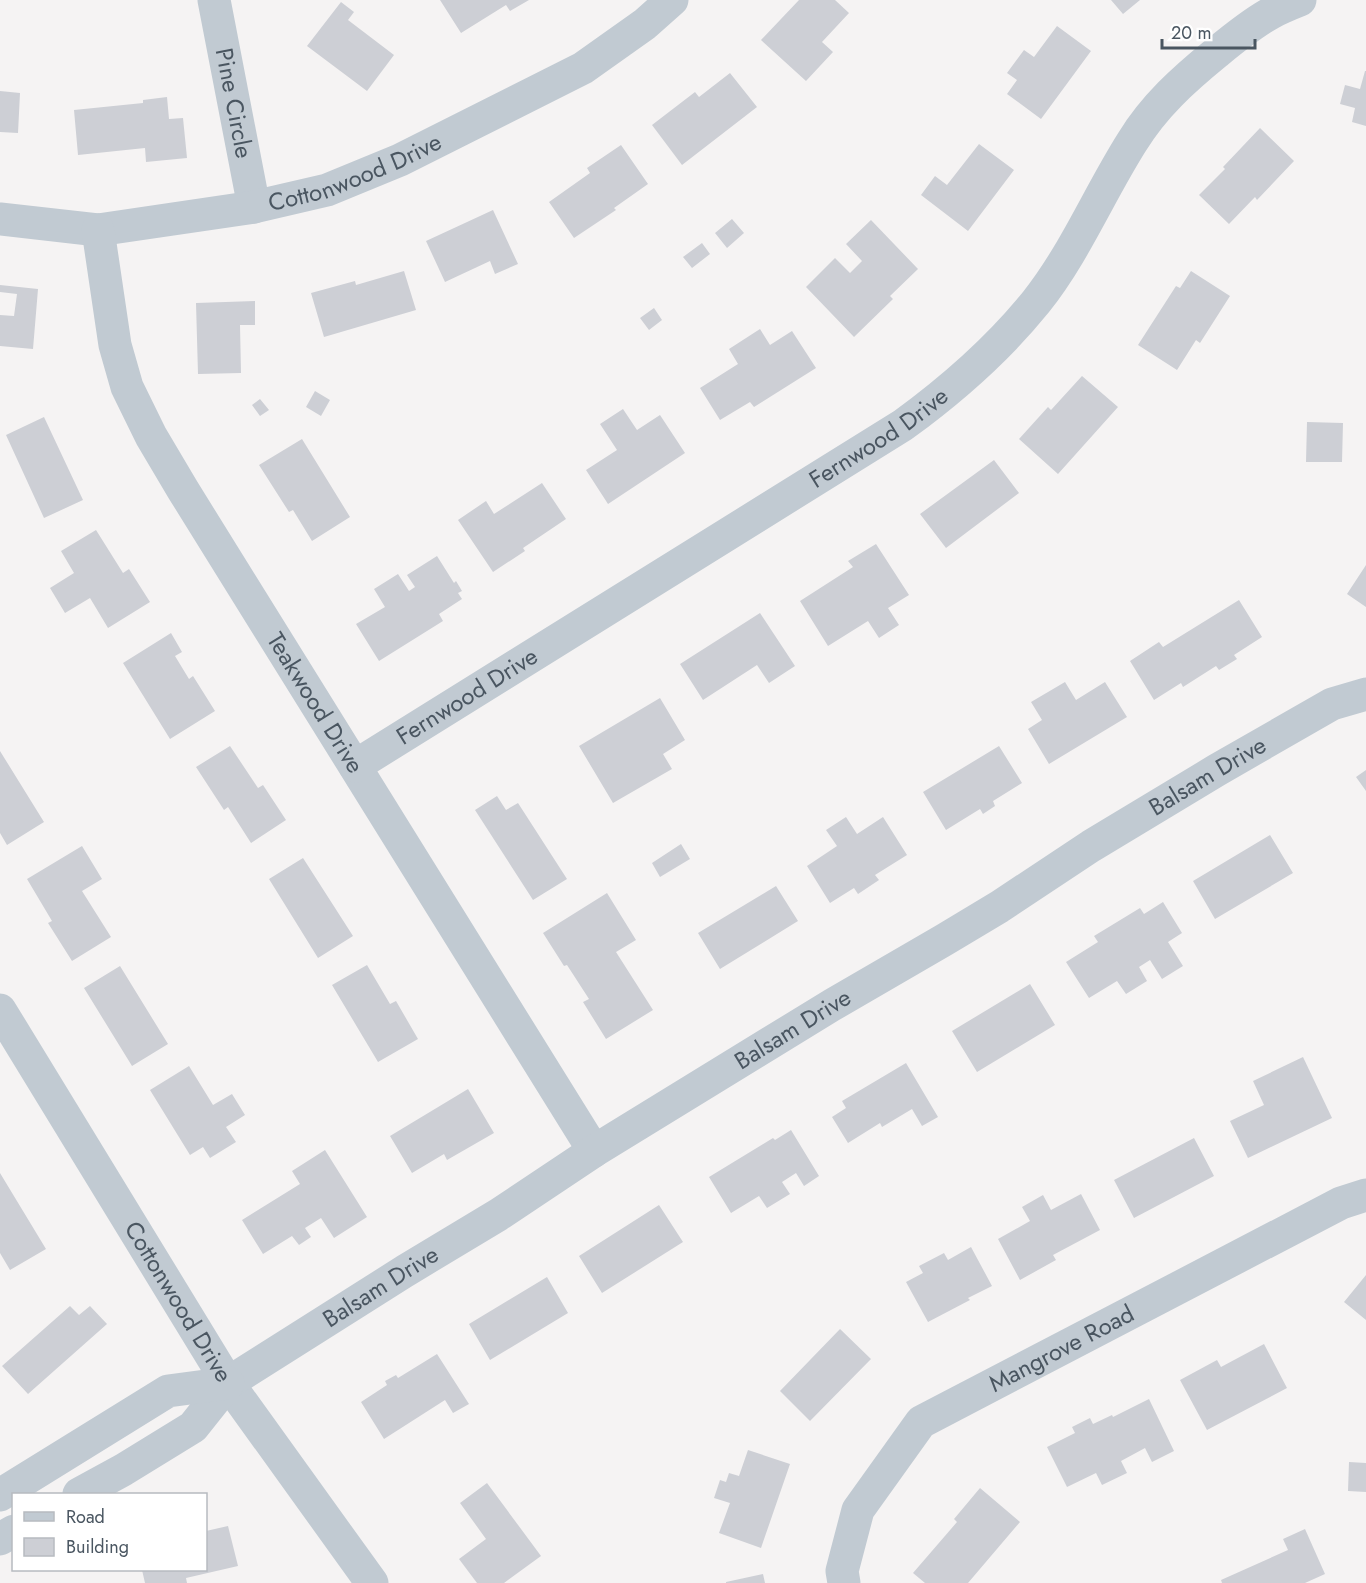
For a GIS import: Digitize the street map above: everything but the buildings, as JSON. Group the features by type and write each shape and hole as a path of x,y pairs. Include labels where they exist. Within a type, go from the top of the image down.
{"street":[{"name":"Pine Circle","path":"214,0 254,207"},
{"name":"Cottonwood Drive","path":"0,219 98,230 254,207 327,190 400,160 583,68 645,24 672,0"},
{"name":"Fernwood Drive","path":"355,766 903,425 925,409 975,366 1036,302 1058,271 1131,142 1153,112 1182,81 1238,35 1269,14 1300,0"},
{"name":"Teakwood Drive","path":"98,230 115,345 128,387 151,436 594,1151"},
{"name":"Balsam Drive","path":"81,1493 193,1427 228,1383 498,1215 594,1151 849,995 944,940 1091,846 1217,770 1332,704 1366,694"},
{"name":"Cottonwood Drive","path":"0,1010 228,1383 372,1583"},
{"name":"Mangrove Road","path":"844,1583 842,1571 858,1510 921,1422 1341,1203 1366,1195"},
{"name":"Balsam Drive","path":"0,1495 168,1391 228,1383"}]}
